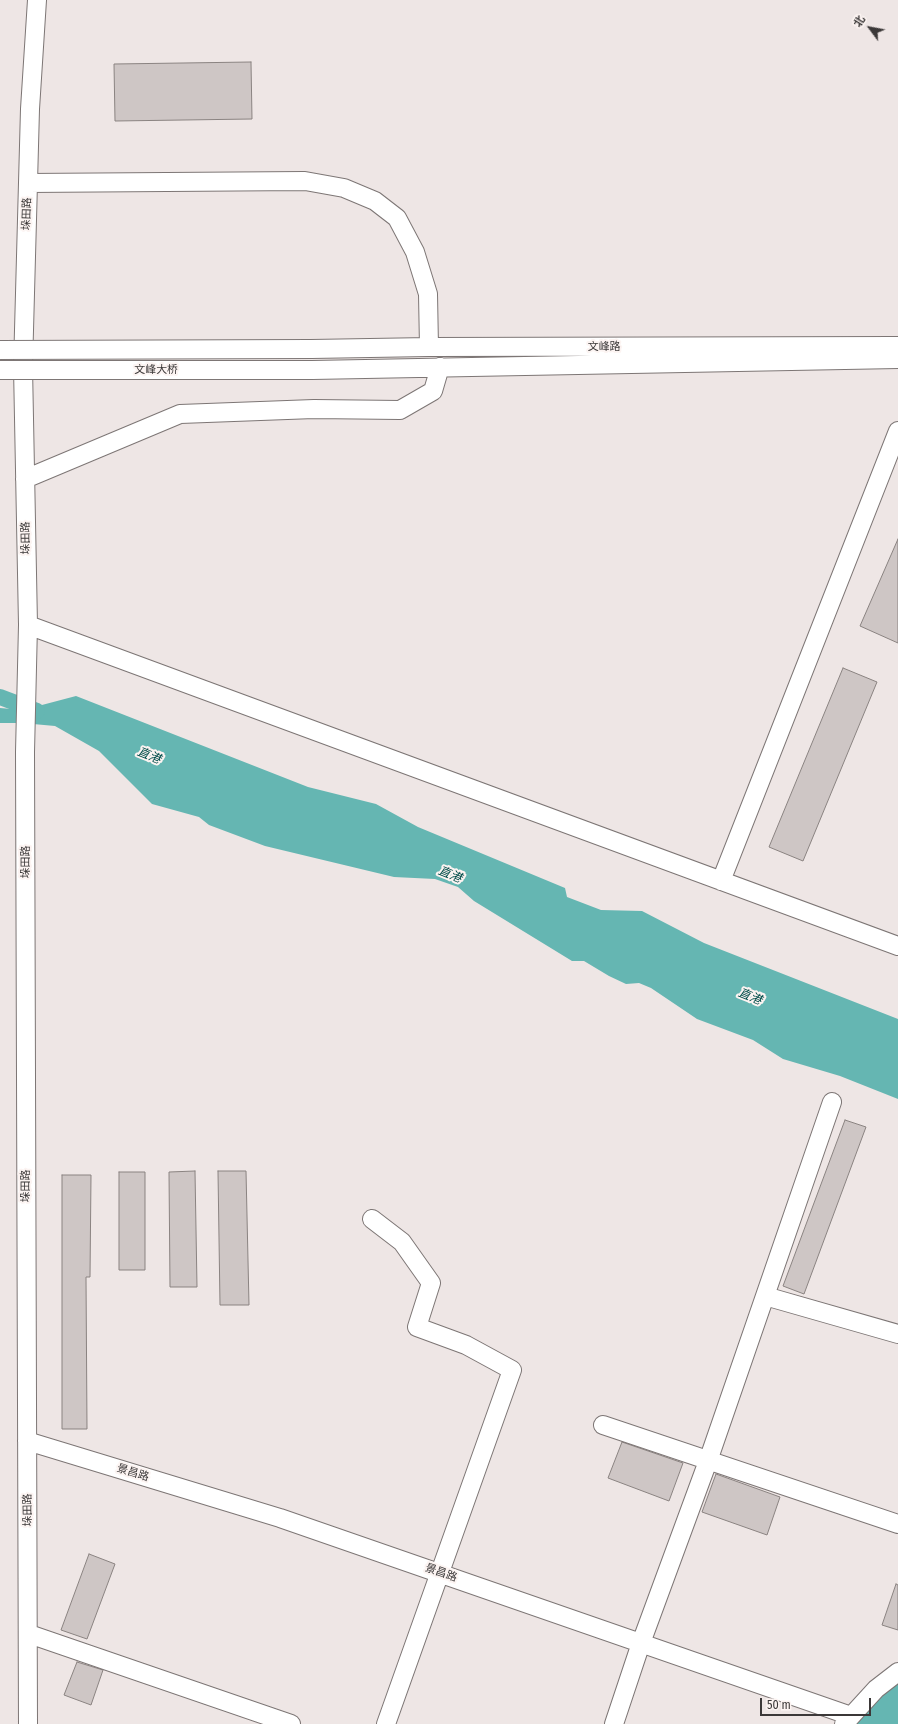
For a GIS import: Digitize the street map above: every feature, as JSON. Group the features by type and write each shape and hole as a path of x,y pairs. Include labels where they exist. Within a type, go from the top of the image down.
{"street":[{"name":"垛田路","path":"28,1724 29,1634 25,752 28,625 23,367 30,109 37,0"},
{"path":"28,183 305,181 344,188 375,201 397,218 416,252 428,294 429,347"},
{"name":"文峰路","path":"311,349 429,347 898,346"},
{"name":"文峰大桥","path":"0,350 311,349"},
{"name":"文峰路","path":"312,370 898,359"},
{"path":"25,479 180,414 314,408 400,410 433,391 440,367"},
{"name":"文峰大桥","path":"0,370 312,370"},
{"path":"721,881 898,431"},
{"path":"28,625 898,946"},
{"path":"614,1724 641,1643 708,1461 832,1102"},
{"path":"372,1219 402,1242 431,1283 418,1327 466,1345 512,1370 386,1724"},
{"path":"765,1296 898,1334"},
{"path":"603,1425 898,1524"},
{"name":"景昌路","path":"27,1441 280,1518 641,1643 847,1720"},
{"path":"29,1634 291,1724"},
{"path":"847,1720 876,1689 898,1672"}],"water":[{"path":"76,696 308,787 376,804 418,827 565,888 567,897 601,910 642,911 704,943 898,1019 898,1099 840,1076 783,1059 753,1040 697,1019 651,988 639,983 626,984 584,961 572,961 474,901 458,887 435,879 394,877 265,846 209,825 199,817 152,804 99,751 55,726 0,723 0,708 23,710"},
{"path":"898,1672 898,1724 844,1724"}],"building":[{"path":"251,62 252,119 115,121 114,64"},
{"path":"898,539 898,643 860,626"},
{"path":"843,668 877,682 803,861 769,847"},
{"path":"845,1120 866,1127 804,1294 783,1286"},
{"path":"195,1171 197,1287 170,1287 169,1172"},
{"path":"218,1171 246,1171 249,1305 220,1305"},
{"path":"119,1172 145,1172 145,1270 119,1270"},
{"path":"62,1175 91,1175 90,1277 86,1277 87,1429 62,1429"},
{"path":"622,1442 683,1463 669,1501 608,1478"},
{"path":"716,1474 780,1497 767,1535 702,1512"},
{"path":"89,1554 115,1564 87,1639 61,1630"},
{"path":"896,1584 898,1585 898,1630 882,1625"},
{"path":"77,1662 103,1670 91,1705 64,1695"}],"waterway":[{"name":"直港","path":"0,697 37,711"}]}
